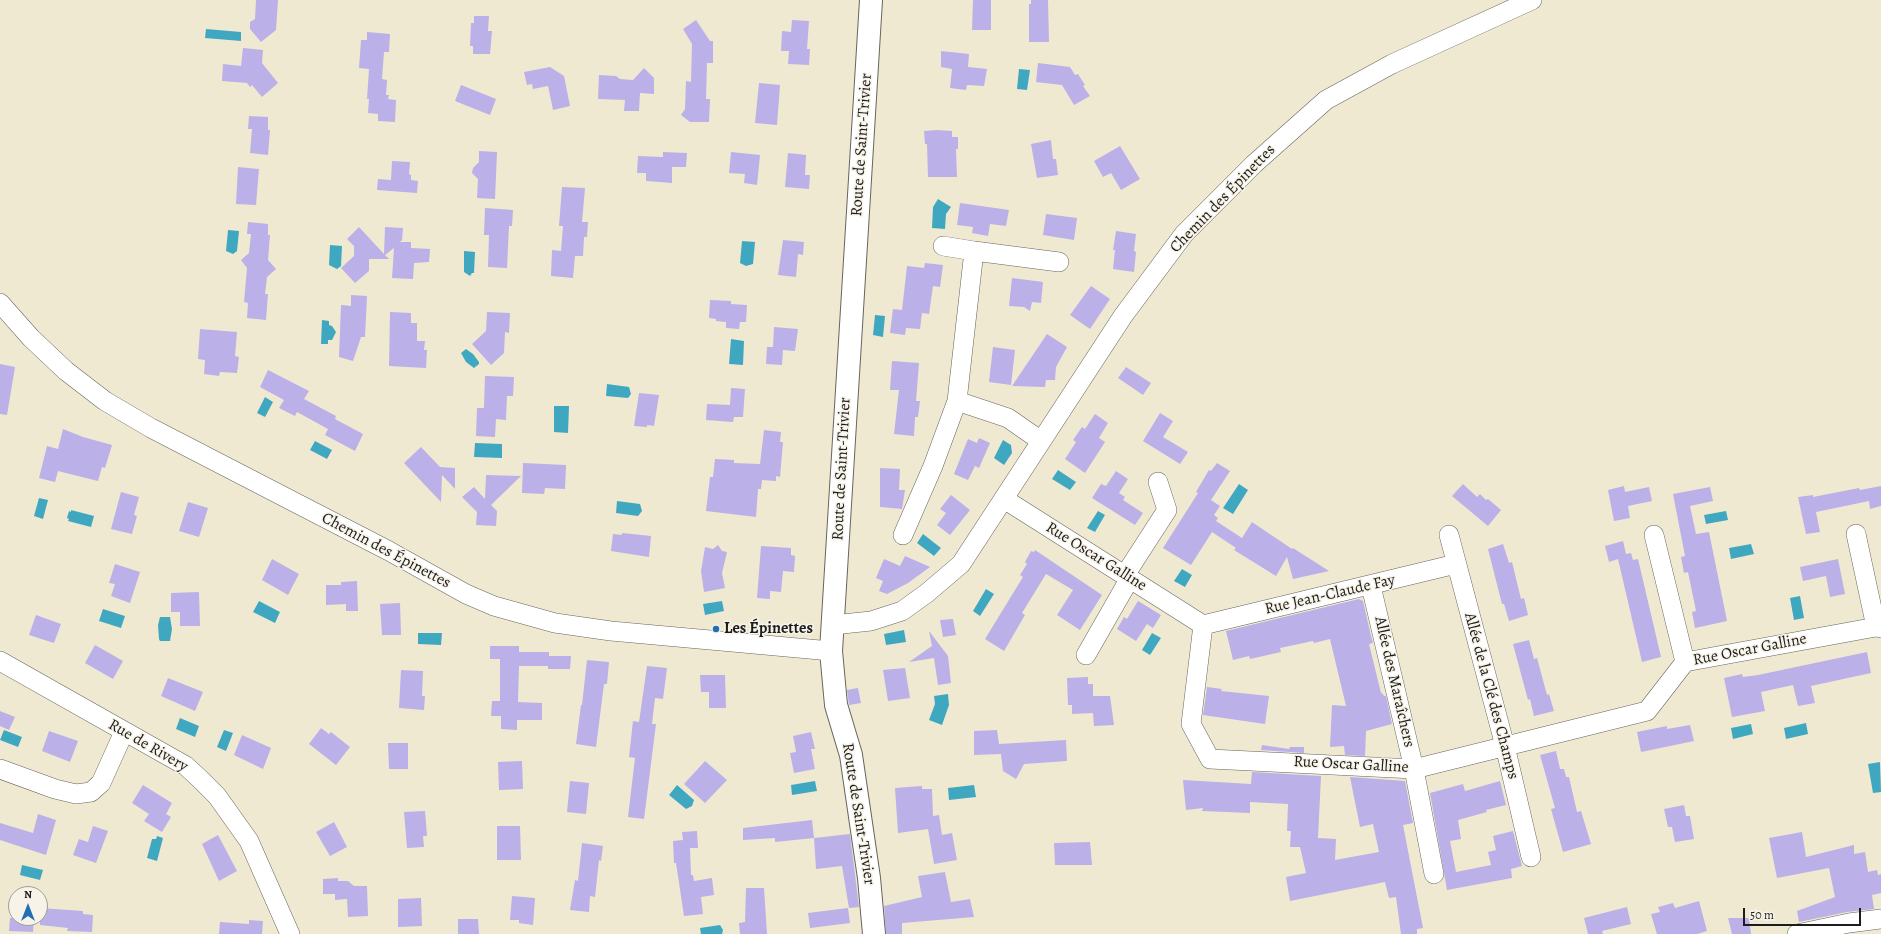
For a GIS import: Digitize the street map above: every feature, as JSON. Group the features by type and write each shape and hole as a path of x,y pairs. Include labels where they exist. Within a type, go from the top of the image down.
{"main road":[{"name":"Route de Saint-Trivier","path":"871,0 831,651 836,705 851,755 869,878 874,934"}],"street":[{"name":"Chemin des Épinettes","path":"833,625 871,622 902,611 927,593 961,564 1123,316 1184,234 1254,164 1326,100 1392,64 1532,0"},
{"path":"943,246 1059,262"},
{"path":"903,536 933,466 958,400 974,251"},
{"name":"Chemin des Épinettes","path":"0,303 31,338 56,362 105,401 151,428 389,551 466,594 494,606 555,623 611,632 831,651"},
{"path":"958,400 1008,418 1041,441"},
{"path":"1086,655 1128,577 1167,510 1158,482"},
{"name":"Rue Oscar Galline","path":"1004,499 1203,625 1191,724 1210,759 1414,769 1647,712 1685,662 1879,627"},
{"path":"1856,534 1879,627"},
{"name":"Allée de la Clé des Champs","path":"1449,535 1505,746 1531,857"},
{"path":"1654,536 1685,662"},
{"name":"Rue Jean-Claude Fay","path":"1203,625 1371,586 1456,564"},
{"name":"Allée des Maraîchers","path":"1371,586 1414,769 1434,874"},
{"name":"Rue de Rivery","path":"0,661 186,766 217,796 249,841 290,934"},
{"path":"0,769 55,789 76,794 90,792 101,783 124,732"},
{"path":"1797,934 1850,928 1881,919"}],"water":[{"path":"206,29 241,32 241,41 205,38"},
{"path":"1019,69 1030,70 1027,90 1017,89"},
{"path":"938,199 951,207 946,214 945,229 932,228 933,207"},
{"path":"228,230 239,231 237,251 233,254 226,251"},
{"path":"742,241 755,242 753,264 746,266 740,263"},
{"path":"330,245 342,246 341,266 337,269 329,265"},
{"path":"464,251 475,252 474,273 470,276 464,272"},
{"path":"875,315 885,316 883,337 873,335"},
{"path":"322,320 329,321 329,325 332,326 336,332 332,340 328,340 328,344 321,344"},
{"path":"731,339 744,341 743,365 729,364"},
{"path":"466,349 473,354 479,362 479,364 474,368 466,362 461,353"},
{"path":"607,384 629,387 631,394 628,398 606,396"},
{"path":"265,397 273,402 265,417 257,413"},
{"path":"554,406 569,406 568,433 554,432"},
{"path":"1003,440 1011,445 1012,453 1004,465 994,458"},
{"path":"315,441 332,450 327,459 310,450"},
{"path":"475,443 502,444 502,458 474,457"},
{"path":"1058,470 1076,482 1070,490 1052,479"},
{"path":"1239,484 1248,490 1233,514 1223,508"},
{"path":"39,498 48,500 43,519 34,516"},
{"path":"617,501 640,504 642,511 638,516 616,513"},
{"path":"71,510 94,516 91,527 68,521 69,519 67,518 69,511 71,512"},
{"path":"1098,511 1105,515 1095,532 1087,528"},
{"path":"1726,511 1728,520 1706,524 1704,515"},
{"path":"923,534 941,548 934,556 917,543"},
{"path":"1751,544 1754,554 1731,559 1729,548"},
{"path":"1182,569 1192,575 1185,587 1174,581"},
{"path":"986,589 994,594 980,616 973,611"},
{"path":"1800,596 1804,618 1794,620 1790,598"},
{"path":"259,601 280,612 275,623 253,612"},
{"path":"722,601 724,611 705,615 703,604"},
{"path":"103,609 125,616 121,628 99,621"},
{"path":"160,617 170,617 172,629 170,641 160,641 159,639 158,625"},
{"path":"904,630 906,642 886,645 884,634"},
{"path":"418,633 442,633 441,645 418,644"},
{"path":"1152,633 1161,638 1150,655 1142,650"},
{"path":"948,694 949,705 942,725 929,720 935,704 934,696"},
{"path":"180,718 199,726 195,737 176,729"},
{"path":"1806,723 1808,734 1786,739 1784,728"},
{"path":"1751,724 1753,734 1733,739 1731,728"},
{"path":"4,730 22,737 18,747 0,740"},
{"path":"224,730 233,733 226,751 217,747"},
{"path":"1880,762 1881,792 1873,793 1868,764"},
{"path":"815,781 817,791 792,795 791,785"},
{"path":"677,785 694,800 692,806 686,809 669,795"},
{"path":"974,785 976,797 949,800 948,788"},
{"path":"157,836 163,838 157,861 147,858 152,839 156,839"},
{"path":"22,865 43,870 40,880 20,875"},
{"path":"720,925 723,930 722,934 701,934 700,928"}],"building":[{"path":"256,0 278,0 276,30 261,42 250,29 250,22 255,19"},
{"path":"973,0 991,0 991,30 972,30"},
{"path":"1031,0 1048,0 1049,42 1029,42 1029,4 1031,4"},
{"path":"474,16 489,16 488,31 492,31 490,54 473,54 473,46 470,46 471,23 474,23"},
{"path":"696,20 710,41 713,41 713,63 707,63 706,99 710,99 709,122 690,122 681,115 685,109 686,81 691,82 692,44 683,29"},
{"path":"792,20 809,21 807,49 810,49 809,65 788,64 789,51 781,51 782,31 791,32"},
{"path":"367,32 390,34 389,52 384,52 382,79 387,80 386,95 389,95 388,99 396,100 395,122 378,121 378,114 368,113 369,99 367,99 369,69 359,68 361,40 367,40"},
{"path":"243,48 263,50 262,63 278,83 262,97 252,85 250,87 247,83 222,81 223,64 241,66"},
{"path":"941,51 969,54 968,67 987,69 984,86 967,85 966,90 950,88 952,69 941,67"},
{"path":"1038,63 1070,67 1075,75 1078,74 1085,85 1083,86 1090,96 1074,105 1062,85 1036,82"},
{"path":"550,67 564,76 570,106 553,110 548,86 533,89 532,84 527,85 524,72"},
{"path":"644,68 654,78 654,94 640,93 639,111 624,111 625,100 598,99 599,75 616,76 620,79 633,80"},
{"path":"759,83 780,85 777,125 755,123"},
{"path":"461,85 496,99 490,115 455,101"},
{"path":"249,116 268,117 268,130 270,130 268,155 250,153 252,129 248,129"},
{"path":"924,131 952,131 952,137 958,137 958,149 956,149 957,177 928,177 927,144 925,144"},
{"path":"1051,140 1053,159 1056,159 1058,175 1037,178 1031,144"},
{"path":"1120,146 1140,179 1121,190 1111,173 1103,177 1094,161"},
{"path":"479,151 497,152 495,199 477,198 478,179 472,173 473,168 479,162"},
{"path":"663,152 687,153 686,167 672,167 672,183 646,181 646,173 637,173 638,156 663,157"},
{"path":"731,152 760,155 757,185 744,183 745,174 729,173"},
{"path":"788,153 806,155 805,175 810,175 809,189 785,187"},
{"path":"392,161 410,162 409,174 411,175 411,180 418,181 417,193 377,190 378,179 391,180"},
{"path":"238,167 259,169 256,205 236,204"},
{"path":"562,187 585,188 582,222 588,222 587,237 584,237 583,256 575,256 573,278 551,276 552,250 561,251 563,226 559,226"},
{"path":"960,203 1009,210 1006,226 990,224 988,236 972,233 973,227 957,225"},
{"path":"485,208 513,210 512,226 509,226 507,268 488,267 489,235 484,235"},
{"path":"1046,214 1077,218 1074,240 1043,235"},
{"path":"248,222 268,224 268,235 270,235 268,260 276,269 267,277 265,294 268,294 266,320 247,318 248,303 244,302 247,268 241,260 249,253 251,234 247,234"},
{"path":"359,227 384,254 385,227 403,228 402,240 400,242 411,242 411,248 430,249 429,262 414,263 413,279 392,278 394,248 385,255 389,259 369,259 369,271 355,283 341,268 354,256 354,246 347,239"},
{"path":"1116,231 1136,234 1134,272 1113,269 1115,250 1113,250"},
{"path":"783,240 804,242 803,255 798,254 796,277 778,275"},
{"path":"925,263 943,265 940,287 933,286 929,314 922,313 920,329 906,328 905,335 890,333 893,309 902,310 907,266 924,268"},
{"path":"1012,278 1043,282 1041,303 1032,302 1030,311 1024,307 1009,306"},
{"path":"1091,286 1110,299 1090,329 1070,315"},
{"path":"351,295 367,296 365,337 361,337 353,361 339,357 341,305 351,306"},
{"path":"710,300 731,301 731,304 747,305 746,322 740,322 739,329 726,328 726,322 716,321 716,319 709,318"},
{"path":"390,312 411,313 411,323 417,323 417,341 425,341 424,350 427,350 426,368 389,366"},
{"path":"487,312 510,313 509,333 505,332 504,353 491,365 472,344 486,331"},
{"path":"774,327 798,329 795,351 783,350 782,365 766,364 767,347 773,347"},
{"path":"200,329 237,332 235,356 239,357 237,373 220,372 219,376 204,374 205,360 198,359"},
{"path":"1047,334 1067,347 1056,367 1055,380 1046,380 1045,387 1012,386"},
{"path":"993,347 1015,350 1011,385 989,382"},
{"path":"892,361 919,363 916,401 920,401 918,417 915,417 914,436 894,434 899,390 890,390"},
{"path":"0,364 15,367 7,415 0,414"},
{"path":"1126,367 1151,383 1143,395 1118,378"},
{"path":"268,370 309,391 304,399 336,416 335,419 363,434 355,451 325,435 328,429 297,412 295,416 279,408 284,400 260,387"},
{"path":"485,376 514,377 513,396 507,396 506,420 496,419 495,437 476,436 477,408 484,408"},
{"path":"731,388 745,389 743,417 734,417 733,422 706,420 707,404 730,405"},
{"path":"639,393 659,395 654,426 634,426"},
{"path":"1160,413 1173,421 1163,437 1188,452 1180,464 1143,441"},
{"path":"1095,414 1108,423 1099,438 1105,442 1085,473 1065,459 1076,442 1073,440 1082,427 1085,429"},
{"path":"63,429 83,437 112,445 105,468 102,467 98,481 58,471 55,482 39,478 47,446 58,449"},
{"path":"764,430 781,432 780,442 783,442 780,477 776,476 776,481 762,480 761,489 758,489 756,517 706,511 710,477 713,477 715,459 734,460 734,463 760,464"},
{"path":"979,438 990,443 979,468 975,466 968,480 954,474 968,439 977,443"},
{"path":"421,447 440,467 455,468 455,489 442,475 441,502 404,463"},
{"path":"523,463 566,465 565,489 545,488 544,494 522,493"},
{"path":"1217,463 1230,471 1211,500 1220,506 1214,515 1218,518 1216,521 1242,538 1252,522 1292,549 1293,548 1329,571 1293,579 1287,557 1276,576 1234,550 1236,548 1212,532 1191,565 1163,548 1198,493 1196,492 1209,470 1211,471"},
{"path":"880,468 900,469 899,490 905,490 902,509 880,507"},
{"path":"1116,471 1128,479 1119,493 1125,497 1123,500 1143,513 1135,525 1092,498 1101,484 1106,486"},
{"path":"486,475 521,476 491,505 497,511 496,526 476,525 477,512 462,497 474,487 485,499"},
{"path":"1463,484 1477,497 1480,494 1501,510 1488,526 1452,496"},
{"path":"1624,486 1625,492 1649,487 1652,501 1628,506 1630,518 1614,521 1608,490"},
{"path":"1881,486 1881,506 1870,509 1869,501 1816,512 1820,532 1806,534 1798,497 1813,495 1813,497 1859,488 1860,490"},
{"path":"1710,487 1713,501 1690,506 1696,534 1709,532 1727,621 1695,628 1692,612 1696,611 1688,572 1684,573 1681,557 1685,556 1673,494"},
{"path":"121,492 139,497 134,515 137,516 132,534 111,529"},
{"path":"951,495 970,510 950,535 937,525 946,513 940,509"},
{"path":"188,502 208,508 199,537 179,531"},
{"path":"622,533 651,536 649,557 611,551 613,534 622,535"},
{"path":"1623,541 1626,554 1631,553 1633,560 1638,559 1661,657 1642,662 1618,559 1609,562 1605,546"},
{"path":"1503,544 1509,563 1512,562 1521,599 1524,598 1528,615 1509,621 1504,604 1502,604 1488,549"},
{"path":"718,545 722,551 727,552 722,573 725,588 704,592 701,571 705,547 713,549"},
{"path":"761,546 791,548 791,555 795,556 794,572 783,571 781,592 770,591 770,599 757,598"},
{"path":"1035,550 1102,595 1080,630 1057,615 1073,590 1046,574 1022,613 1025,615 1004,651 985,639 1023,577 1020,575 1027,564 1025,562 1031,551 1034,552"},
{"path":"905,556 930,567 908,583 887,594 879,591 883,581 876,578 884,559 900,566"},
{"path":"272,559 299,574 288,595 262,580"},
{"path":"1838,559 1845,594 1830,597 1826,576 1803,581 1800,567"},
{"path":"115,564 140,572 130,603 111,596 115,584 109,583"},
{"path":"357,581 358,611 346,611 346,604 326,605 326,585 341,585 341,582"},
{"path":"199,592 200,626 180,626 180,612 171,612 171,593"},
{"path":"1359,599 1363,601 1373,643 1369,644 1381,693 1386,696 1392,724 1366,731 1365,756 1345,755 1344,746 1330,747 1332,705 1346,706 1330,639 1280,648 1281,652 1250,659 1249,656 1233,660 1226,631"},
{"path":"1138,601 1161,615 1153,628 1147,624 1136,641 1117,629 1124,617 1127,619"},
{"path":"400,603 401,635 382,635 380,604"},
{"path":"36,615 61,624 54,643 29,635"},
{"path":"953,619 956,635 943,637 940,620"},
{"path":"929,631 948,656 951,683 938,685 934,658 909,662 932,646"},
{"path":"1529,640 1534,659 1537,658 1547,695 1549,694 1554,711 1534,716 1530,699 1528,700 1513,644"},
{"path":"95,645 123,661 113,679 85,663"},
{"path":"490,646 519,646 519,652 549,652 549,656 571,656 570,669 548,669 548,666 519,666 518,702 542,703 542,720 517,720 517,730 501,729 501,716 491,716 492,701 500,701 500,659 490,659"},
{"path":"1867,652 1871,673 1811,686 1815,703 1798,706 1793,685 1761,692 1765,711 1732,717 1724,678 1742,674 1743,677 1758,675"},
{"path":"587,660 609,662 607,684 604,684 596,747 576,744"},
{"path":"647,666 667,668 663,699 655,698 652,724 656,724 644,819 628,817 635,758 629,757 633,721 639,722"},
{"path":"905,668 910,698 888,701 883,670"},
{"path":"401,670 423,671 422,696 425,696 424,710 399,708"},
{"path":"700,675 725,675 726,708 709,708 709,692 701,692"},
{"path":"1088,677 1088,684 1093,684 1093,696 1110,696 1114,725 1094,726 1093,713 1072,714 1072,705 1068,705 1067,678"},
{"path":"168,678 203,692 195,711 161,696"},
{"path":"1207,687 1222,689 1221,691 1269,696 1265,724 1203,715"},
{"path":"858,688 861,703 849,705 847,690"},
{"path":"0,711 15,717 9,730 0,726"},
{"path":"1690,725 1694,741 1641,752 1637,732 1667,726 1667,729"},
{"path":"321,728 329,734 331,732 350,747 336,765 309,744"},
{"path":"997,730 999,744 1066,740 1067,761 1024,764 1016,779 1003,771 1001,754 974,755 974,731"},
{"path":"49,731 78,741 70,762 42,751"},
{"path":"811,732 815,749 811,749 815,769 794,773 790,753 796,752 793,736"},
{"path":"242,735 271,748 263,769 234,755"},
{"path":"388,743 408,743 408,769 389,769"},
{"path":"1262,745 1289,749 1290,747 1304,747 1304,753 1261,750"},
{"path":"1556,751 1560,769 1564,769 1566,777 1569,777 1577,812 1581,811 1591,844 1563,852 1551,809 1555,808 1540,755"},
{"path":"522,761 523,789 499,790 498,762"},
{"path":"705,761 727,780 705,803 684,784"},
{"path":"1252,772 1321,776 1318,838 1336,839 1335,860 1379,852 1373,824 1360,827 1350,777 1405,781 1413,823 1403,825 1423,928 1417,929 1417,934 1401,934 1396,897 1389,898 1385,882 1290,901 1286,877 1306,873 1300,847 1290,847 1291,831 1287,831 1288,804 1250,802 1250,813 1202,811 1203,808 1186,810 1183,780 1251,784"},
{"path":"570,781 589,783 586,814 567,812"},
{"path":"1500,781 1506,805 1458,820 1461,839 1450,841 1456,872 1491,865 1488,852 1496,850 1493,836 1513,831 1522,866 1511,869 1512,878 1447,890 1430,793 1463,784 1465,791"},
{"path":"143,785 172,803 166,814 171,817 162,832 144,821 149,814 132,803"},
{"path":"922,786 922,789 932,789 933,816 939,815 942,835 952,833 957,860 934,864 928,829 898,833 895,788"},
{"path":"1684,805 1686,816 1690,816 1694,839 1675,842 1672,827 1668,827 1664,809"},
{"path":"425,811 427,836 423,836 424,847 407,848 404,812"},
{"path":"38,814 56,820 46,855 0,840 0,823 33,833"},
{"path":"812,820 814,838 775,842 775,838 743,840 743,828"},
{"path":"334,822 347,847 330,856 316,832"},
{"path":"93,826 108,831 96,863 73,855 79,839 88,842"},
{"path":"497,826 520,826 521,860 497,860"},
{"path":"697,831 698,848 690,848 691,875 693,875 694,881 712,878 714,895 701,897 703,914 684,916 676,863 674,863 673,841 683,840 682,832"},
{"path":"1802,832 1806,857 1854,845 1854,854 1865,852 1868,872 1877,870 1878,875 1881,874 1881,893 1872,895 1874,909 1847,912 1799,922 1797,911 1835,897 1829,868 1777,878 1769,838"},
{"path":"850,834 859,907 849,908 842,866 816,869 814,838"},
{"path":"218,835 237,871 219,881 202,844"},
{"path":"1090,842 1092,865 1055,865 1054,843"},
{"path":"582,843 603,846 601,861 599,860 595,897 590,896 589,912 570,910 575,880 578,881"},
{"path":"945,872 951,902 970,899 974,917 902,923 902,934 886,934 884,906 922,897 918,876"},
{"path":"338,878 338,881 348,881 354,886 367,886 368,916 348,917 347,899 335,900 335,894 323,894 323,879"},
{"path":"746,888 764,888 767,934 740,934 739,923 745,922"},
{"path":"512,896 535,898 533,925 519,923 519,920 510,920"},
{"path":"421,898 422,926 398,927 398,899"},
{"path":"1699,901 1707,931 1697,934 1657,934 1651,914 1660,912 1658,907 1673,903 1675,908"},
{"path":"1627,907 1631,924 1602,931 1603,934 1588,934 1584,918"},
{"path":"848,908 850,923 810,928 808,913"},
{"path":"48,909 83,911 83,914 93,915 92,932 67,931 68,928 48,926"},
{"path":"1728,918 1749,918 1751,934 1732,934"},
{"path":"458,919 478,919 479,934 458,934"},
{"path":"249,920 263,921 262,934 219,934 220,922 249,924"},
{"path":"9,926 33,926 33,932 9,931"}],"place":[{"name":"Les Épinettes","path":"716,629"}]}
